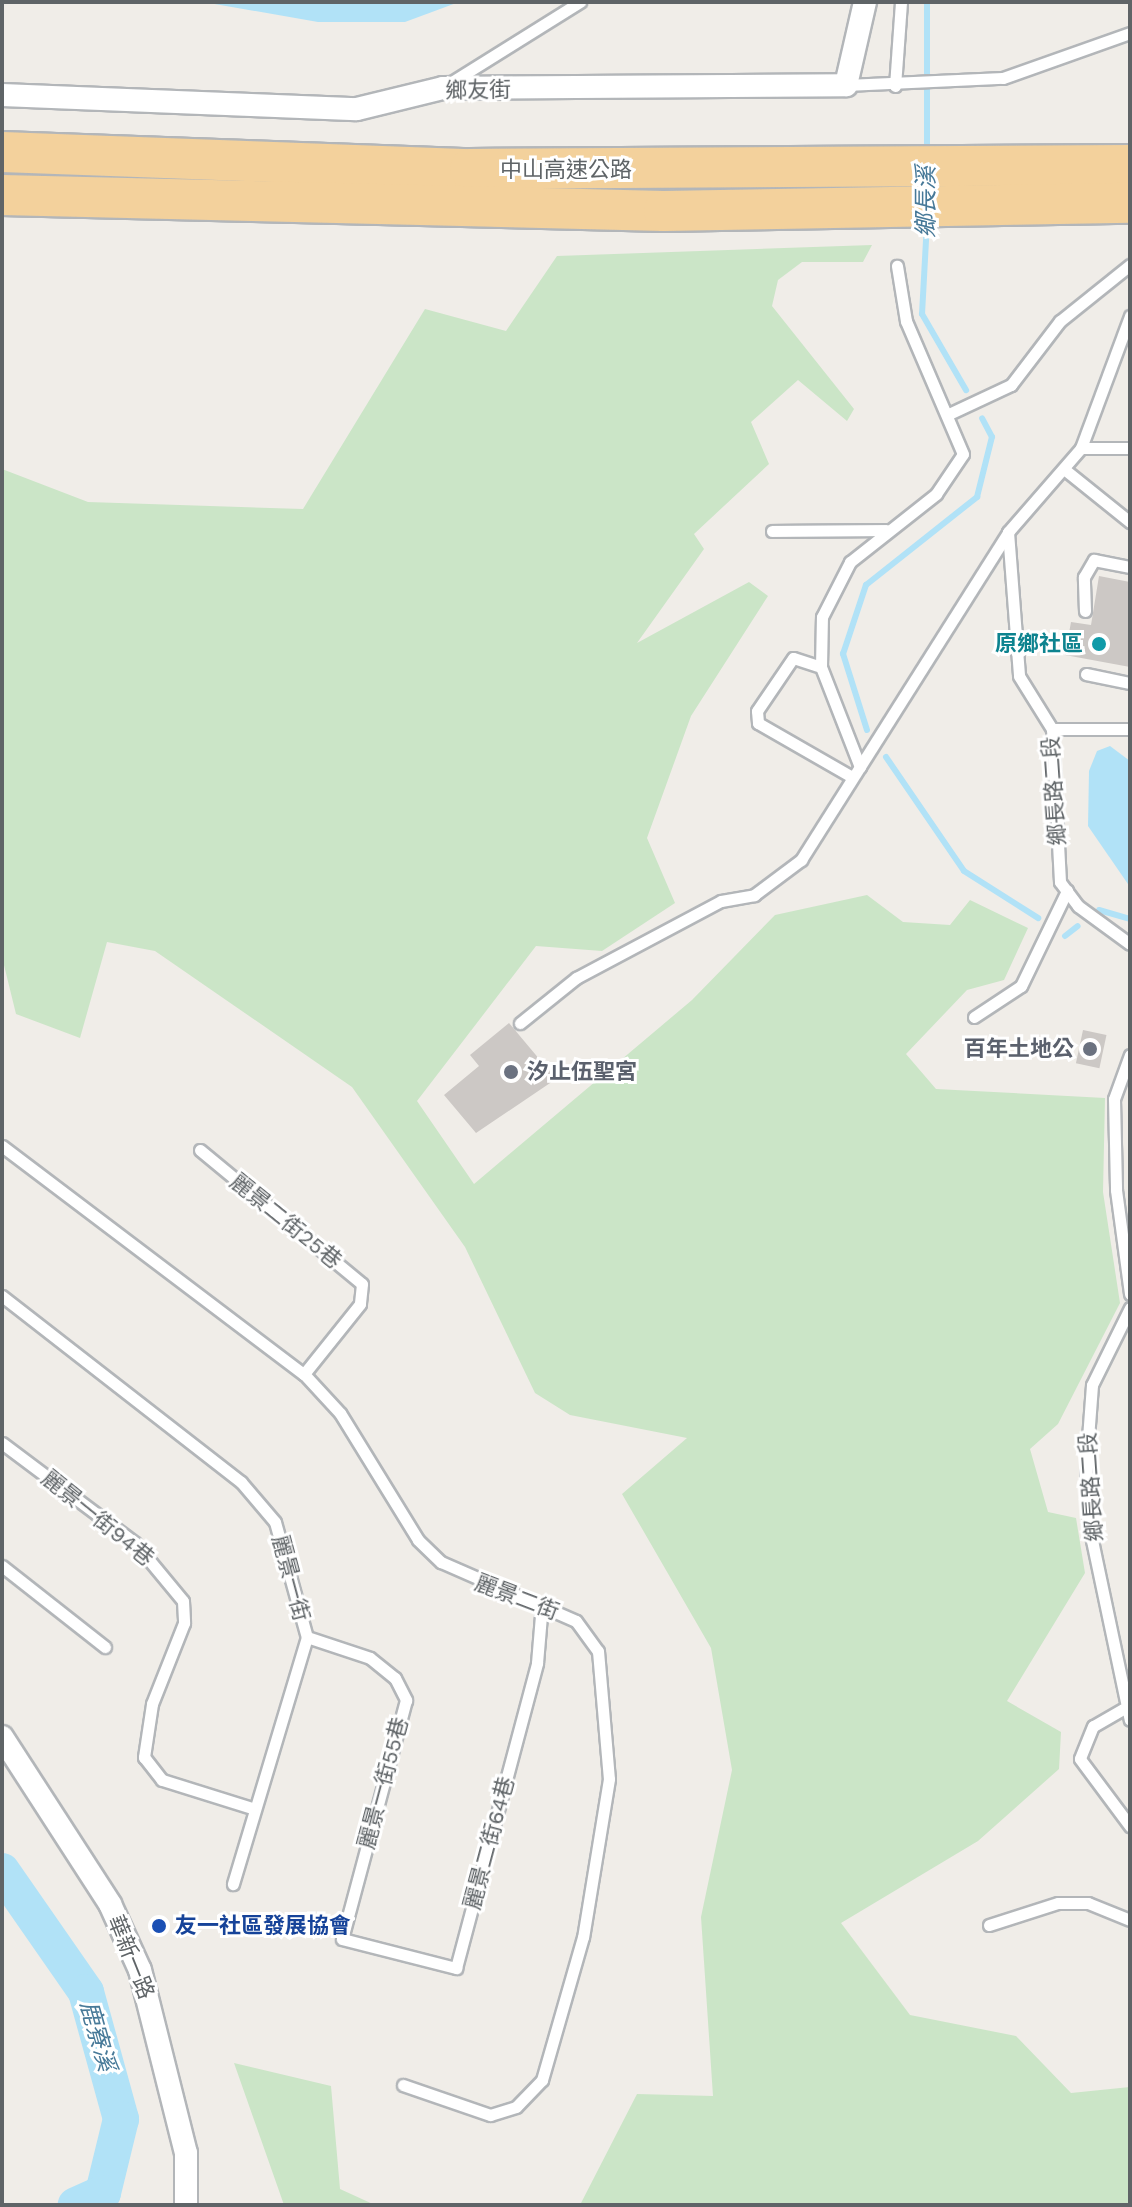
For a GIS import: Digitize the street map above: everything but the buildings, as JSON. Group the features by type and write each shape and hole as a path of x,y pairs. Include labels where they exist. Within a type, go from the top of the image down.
{"highway":[{"name":"中山高速公路","path":"2,152 470,169 892,167 962,186 1130,203"},
{"name":"中山高速公路","path":"2,195 634,211 894,207 962,186 1130,165"}],"street":[{"path":"846,85 865,2"},
{"name":"鄉友街","path":"2,95 357,109 443,88 846,85"},
{"name":"華新一路","path":"2,1737 110,1904 140,1970 186,2153 186,2205"}],"lane":[{"path":"443,88 580,2"},
{"path":"901,2 902,86"},
{"name":"鄉友街","path":"846,85 939,85 1003,78 1130,33"},
{"path":"951,413 1011,385 1060,321 1130,265"},
{"path":"860,767 821,667 822,617 836,586 886,530 956,474 963,454 951,413 922,367 897,266"},
{"path":"520,1023 576,978 721,901 754,895 782,878 801,860 1008,532 1081,448 1130,316"},
{"path":"1081,448 1130,448"},
{"path":"1064,469 1130,522"},
{"path":"772,531 886,530"},
{"name":"鄉長路二段","path":"1008,532 1019,676 1052,729 1055,832 1067,891"},
{"path":"1085,611 1084,577 1094,560 1130,567"},
{"path":"821,667 793,658 757,711 758,723 852,777"},
{"path":"1086,674 1130,683"},
{"path":"1052,729 1130,729"},
{"path":"974,1017 1021,986 1067,891 1130,944"},
{"path":"1130,1055 1114,1099 1116,1190 1130,1294"},
{"name":"麗景二街","path":"2,1146 304,1374 340,1413 418,1540 441,1562 474,1583 542,1604 576,1621 598,1651 609,1779 583,1937 547,2066 516,2107 490,2115 403,2085"},
{"name":"麗景二街25巷","path":"200,1150 362,1284 360,1304 304,1374"},
{"name":"麗景一街","path":"2,1296 241,1482 275,1522 307,1637 233,1884"},
{"name":"鄉長路二段","path":"1126,1714 1089,1526 1086,1449 1099,1360 1130,1308"},
{"name":"麗景一街94巷","path":"2,1443 135,1543 183,1601 184,1623 152,1704 144,1757 162,1780 255,1809"},
{"path":"2,1566 105,1647"},
{"name":"麗景二街64巷","path":"342,1939 456,1968 537,1663 542,1604"},
{"name":"麗景一街55巷","path":"307,1637 370,1658 395,1678 406,1700 342,1939"},
{"path":"1126,1714 1093,1726 1080,1759 1130,1826"},
{"path":"989,1925 1058,1903 1088,1903 1130,1920"}],"green space":[{"path":"872,245 863,262 802,262 778,280 772,306 854,409 847,421 798,380 751,422 769,464 694,534 704,549 637,643 749,582 768,596 691,716 647,838 675,903 602,951 536,946 417,1101 474,1184 692,1000 775,915 867,895 903,922 950,925 970,900 1028,928 1004,980 967,990 906,1054 936,1089 1105,1098 1103,1192 1120,1303 1058,1424 1030,1449 1048,1512 1076,1518 1085,1573 1007,1701 1061,1732 1059,1769 978,1841 841,1923 910,2015 1016,2036 1071,2093 1130,2087 1130,2205 580,2205 637,2094 713,2096 701,1917 732,1770 711,1648 622,1494 687,1438 570,1415 535,1393 465,1247 352,1087 155,951 107,942 80,1038 16,1014 2,957 2,469 88,502 303,509 425,309 506,331 557,256"},
{"path":"234,2063 331,2086 340,2189 375,2205 284,2205"}],"water":[{"path":"203,2 459,2 405,22 318,22"},
{"path":"1110,746 1130,761 1130,887 1088,826 1089,771 1097,751"}],"waterway":[{"name":"鄉長溪","path":"927,2 927,155"},
{"name":"鄉長溪","path":"927,222 922,314 966,390"},
{"name":"鄉長溪","path":"867,730 843,654 866,585 977,497 992,437 982,418"},
{"name":"鄉長溪","path":"886,757 964,871 1038,918"},
{"name":"鄉長溪","path":"1099,910 1130,919"},
{"name":"鄉長溪","path":"1065,936 1078,926"},
{"name":"鹿寮溪","path":"2,1871 86,1992 121,2119 103,2193 76,2205"}],"place":[{"name":"原鄉社區","path":"1099,644"},
{"name":"百年土地公","path":"1090,1049"},
{"name":"汐止伍聖宮","path":"511,1072"},
{"name":"友一社區發展協會","path":"159,1926"}]}
